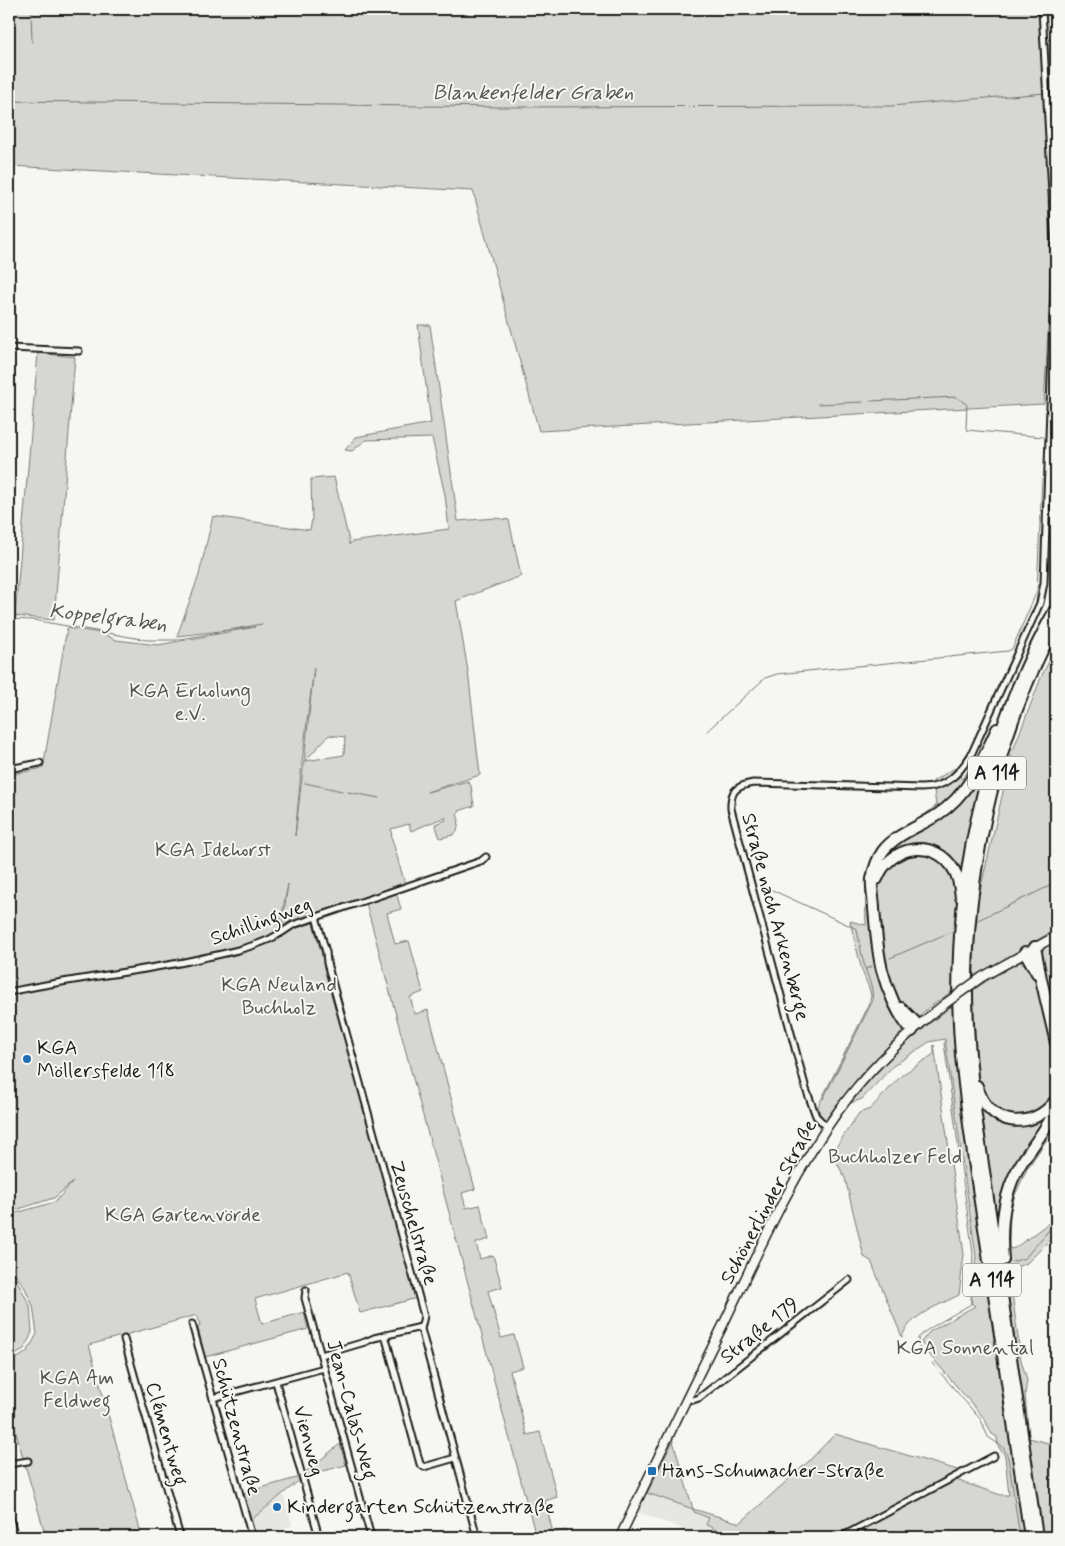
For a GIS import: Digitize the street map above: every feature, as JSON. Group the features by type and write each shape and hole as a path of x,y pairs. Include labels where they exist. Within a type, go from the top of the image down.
{"highway":[{"name":"A 114","path":"1030,1537 975,1166 961,1055 959,982 963,908 972,843 990,770 1005,722 1025,672 1056,608"},
{"name":"A 114","path":"1037,1537 982,1168 971,1065 967,974 970,911 979,851 992,790 1006,745 1034,670 1056,624"},
{"path":"915,1028 904,1022 882,969 878,951 872,881 876,863 889,845 903,834 938,815 967,787 986,754 1010,699 1025,672"},
{"path":"873,897 882,867 890,859 908,851 924,850 941,857 953,869 959,883 963,908"},
{"path":"1035,947 1056,1043"},
{"path":"1025,952 1041,979"},
{"path":"971,1065 978,1092 983,1102 988,1108 1003,1118 1018,1121 1039,1116 1056,1100"},
{"path":"1016,1395 1002,1246 1005,1203 1015,1174 1056,1109"}],"main road":[{"name":"Schönerlinder Straße","path":"620,1537 785,1198 808,1156 840,1108 871,1071 915,1028 946,1002 982,977 1056,936"}],"street":[{"name":"Straße nach Arkenberge","path":"827,1127 816,1116 806,1089 730,800 732,793 737,788 754,782 932,788 947,782 961,769 971,755 1042,598 1055,272 1048,100 1042,9"},
{"path":"9,348 79,351"},
{"path":"9,769 40,763"},
{"name":"Schillingweg","path":"9,992 214,956 270,939 294,925 481,861 486,857"},
{"name":"Zeuschelstraße","path":"316,917 326,952 326,963 424,1316 421,1327 477,1537"},
{"name":"Straße 179","path":"687,1398 693,1400 699,1398 849,1280"},
{"name":"Jean-Calas-Weg","path":"306,1290 305,1298 371,1537"},
{"name":"Schützenstraße","path":"192,1324 252,1537"},
{"path":"321,1355 385,1334 421,1327"},
{"path":"385,1334 420,1464 424,1467 455,1458"},
{"name":"Clémentweg","path":"124,1339 180,1537"},
{"path":"213,1398 324,1368"},
{"name":"Vienweg","path":"276,1382 318,1537"},
{"path":"841,1537 994,1456"},
{"path":"9,1464 28,1461"},
{"path":"9,1516 15,1537"}],"shaded area":[{"path":"673,1441 694,1512 709,1518 706,1525 714,1528 718,1534 727,1537 682,1537 681,1528 638,1512"},
{"name":"Kindergarten Schützenstraße","path":"283,1493 292,1526 255,1536 251,1520"}],"green space":[{"path":"9,9 1040,9 1046,38 1045,9 1056,9 1056,200 1048,201 1051,278 1044,404 539,431 473,191 9,166"},
{"path":"418,325 430,325 458,521 495,518 509,520 521,576 456,601 468,671 480,775 427,792 468,781 471,786 474,806 459,811 457,814 459,820 457,832 453,835 440,838 435,824 446,820 445,817 411,831 409,824 391,829 405,884 290,921 282,926 288,884 278,934 313,923 417,1298 360,1313 348,1272 255,1299 262,1324 304,1312 308,1329 205,1357 197,1315 89,1345 142,1537 46,1537 11,1416 9,1416 9,1265 30,1306 32,1332 25,1348 12,1358 11,1362 27,1352 37,1334 33,1306 24,1286 15,1274 9,1251 9,1215 55,1202 73,1182 54,1198 9,1212 9,775 43,768 67,628 101,633 116,640 158,645 255,627 177,636 199,575 213,516 310,530 312,519 311,479 334,477 349,545 351,542 449,529 445,495 432,438 366,440 352,451 345,450 356,437 431,423","holes":["314,667 304,761 295,836 302,762","329,735 345,737 344,755 305,761"]},
{"path":"38,353 75,357 54,620 15,616"},
{"path":"1056,648 1056,929 974,977 974,917 1012,753 1042,675"},
{"path":"999,735 962,889 957,892 954,990 923,1012 920,1017 914,1016 899,1019 902,1032 861,1074 825,1120 820,1115 818,1106 869,1005 871,996 862,971 850,921 866,925 866,889 870,866 881,846 936,806 933,781 955,768 962,779 983,751"},
{"path":"396,892 401,909 387,913 395,944 409,941 423,992 410,997 415,1014 428,1010 475,1189 462,1193 466,1208 480,1205 489,1239 476,1243 480,1259 493,1255 502,1287 488,1291 501,1338 514,1335 523,1367 510,1371 527,1435 540,1432 557,1497 545,1501 553,1533 566,1530 568,1537 536,1537 366,903"},
{"path":"1056,940 1056,1029 1040,958 1046,947"},
{"path":"1020,962 1031,968 1037,981 1056,1062 1056,1089 1054,1097 1043,1110 1014,1119 992,1108 979,1086 973,990"},
{"name":"KGA Sonnental","path":"952,1006 1026,1537 845,1537 953,1479 1001,1495 1009,1495 1005,1456 998,1446 997,1437 992,1434 984,1418 928,1353 921,1342 929,1332 975,1306 971,1303 976,1256 945,1039 929,1042 893,1066 862,1099 851,1103 898,1051"},
{"name":"Buchholzer Feld","path":"934,1045 964,1254 959,1295 918,1317 906,1329 902,1337 871,1261 864,1257 845,1178 832,1153 859,1113 870,1109 902,1075 934,1054"},
{"path":"978,1099 987,1113 1037,1120 1043,1123 1014,1166 1005,1185 1007,1186 1000,1249"},
{"path":"1056,1116 1056,1126 1027,1169 1015,1195 1010,1212 1010,1249 1015,1248 1056,1219 1056,1234 1027,1263 1009,1270 1021,1360 1027,1380 1025,1394 1029,1438 1056,1445 1056,1537 1043,1537 1031,1458 1028,1457 1006,1274 1004,1240 1006,1214 1019,1174"},
{"path":"835,1434 961,1471 838,1537 799,1537 790,1535 789,1537 727,1537 706,1525 709,1518 694,1512 693,1509 740,1523 809,1461"},
{"path":"673,1441 693,1509 647,1493"},
{"path":"340,1444 346,1465 304,1476 303,1474"},
{"path":"300,1477 301,1479 251,1520 243,1493"}],"waterway":[{"path":"31,9 32,42"},
{"name":"Blankenfelder Graben","path":"9,101 501,107 891,106 1046,93"},
{"name":"Blankenfelder Graben","path":"1050,93 1056,93"},
{"path":"870,401 957,397 967,405 967,430 1043,437"},
{"path":"818,404 863,402"},
{"path":"1053,472 1056,407"},
{"path":"707,731 765,678 777,674 1008,651 1012,649 1037,591 1042,479"},
{"name":"Koppelgraben","path":"9,619 33,620 147,640 176,640 262,624"},
{"path":"305,783 342,791"},
{"path":"348,792 379,798"},
{"path":"978,920 1056,883"},
{"path":"759,884 857,929 865,968 872,989 872,1002 823,1099"},
{"path":"890,958 953,931"},
{"path":"866,969 872,966"},
{"path":"925,1354 919,1347 918,1338 927,1330 971,1304 973,1253 944,1043"},
{"path":"1012,1262 1025,1258 1048,1231 1056,1227"},
{"path":"974,1267 980,1266"},
{"path":"932,1363 981,1420 988,1437 1003,1447 1008,1457 1020,1537"}],"place":[{"name":"KGA Möllersfelde 118","path":"27,1059"},
{"name":"Hans-Schumacher-Straße","path":"652,1471"},
{"name":"Kindergarten Schützenstraße","path":"277,1507"}],"park label":[{"name":"KGA Erholung e.V.","path":"190,702"},
{"name":"KGA Idehorst","path":"213,850"},
{"name":"KGA Neuland Buchholz","path":"279,996"},
{"name":"KGA Gartenvörde","path":"183,1215"},
{"name":"KGA Am Feldweg","path":"77,1390"}]}
